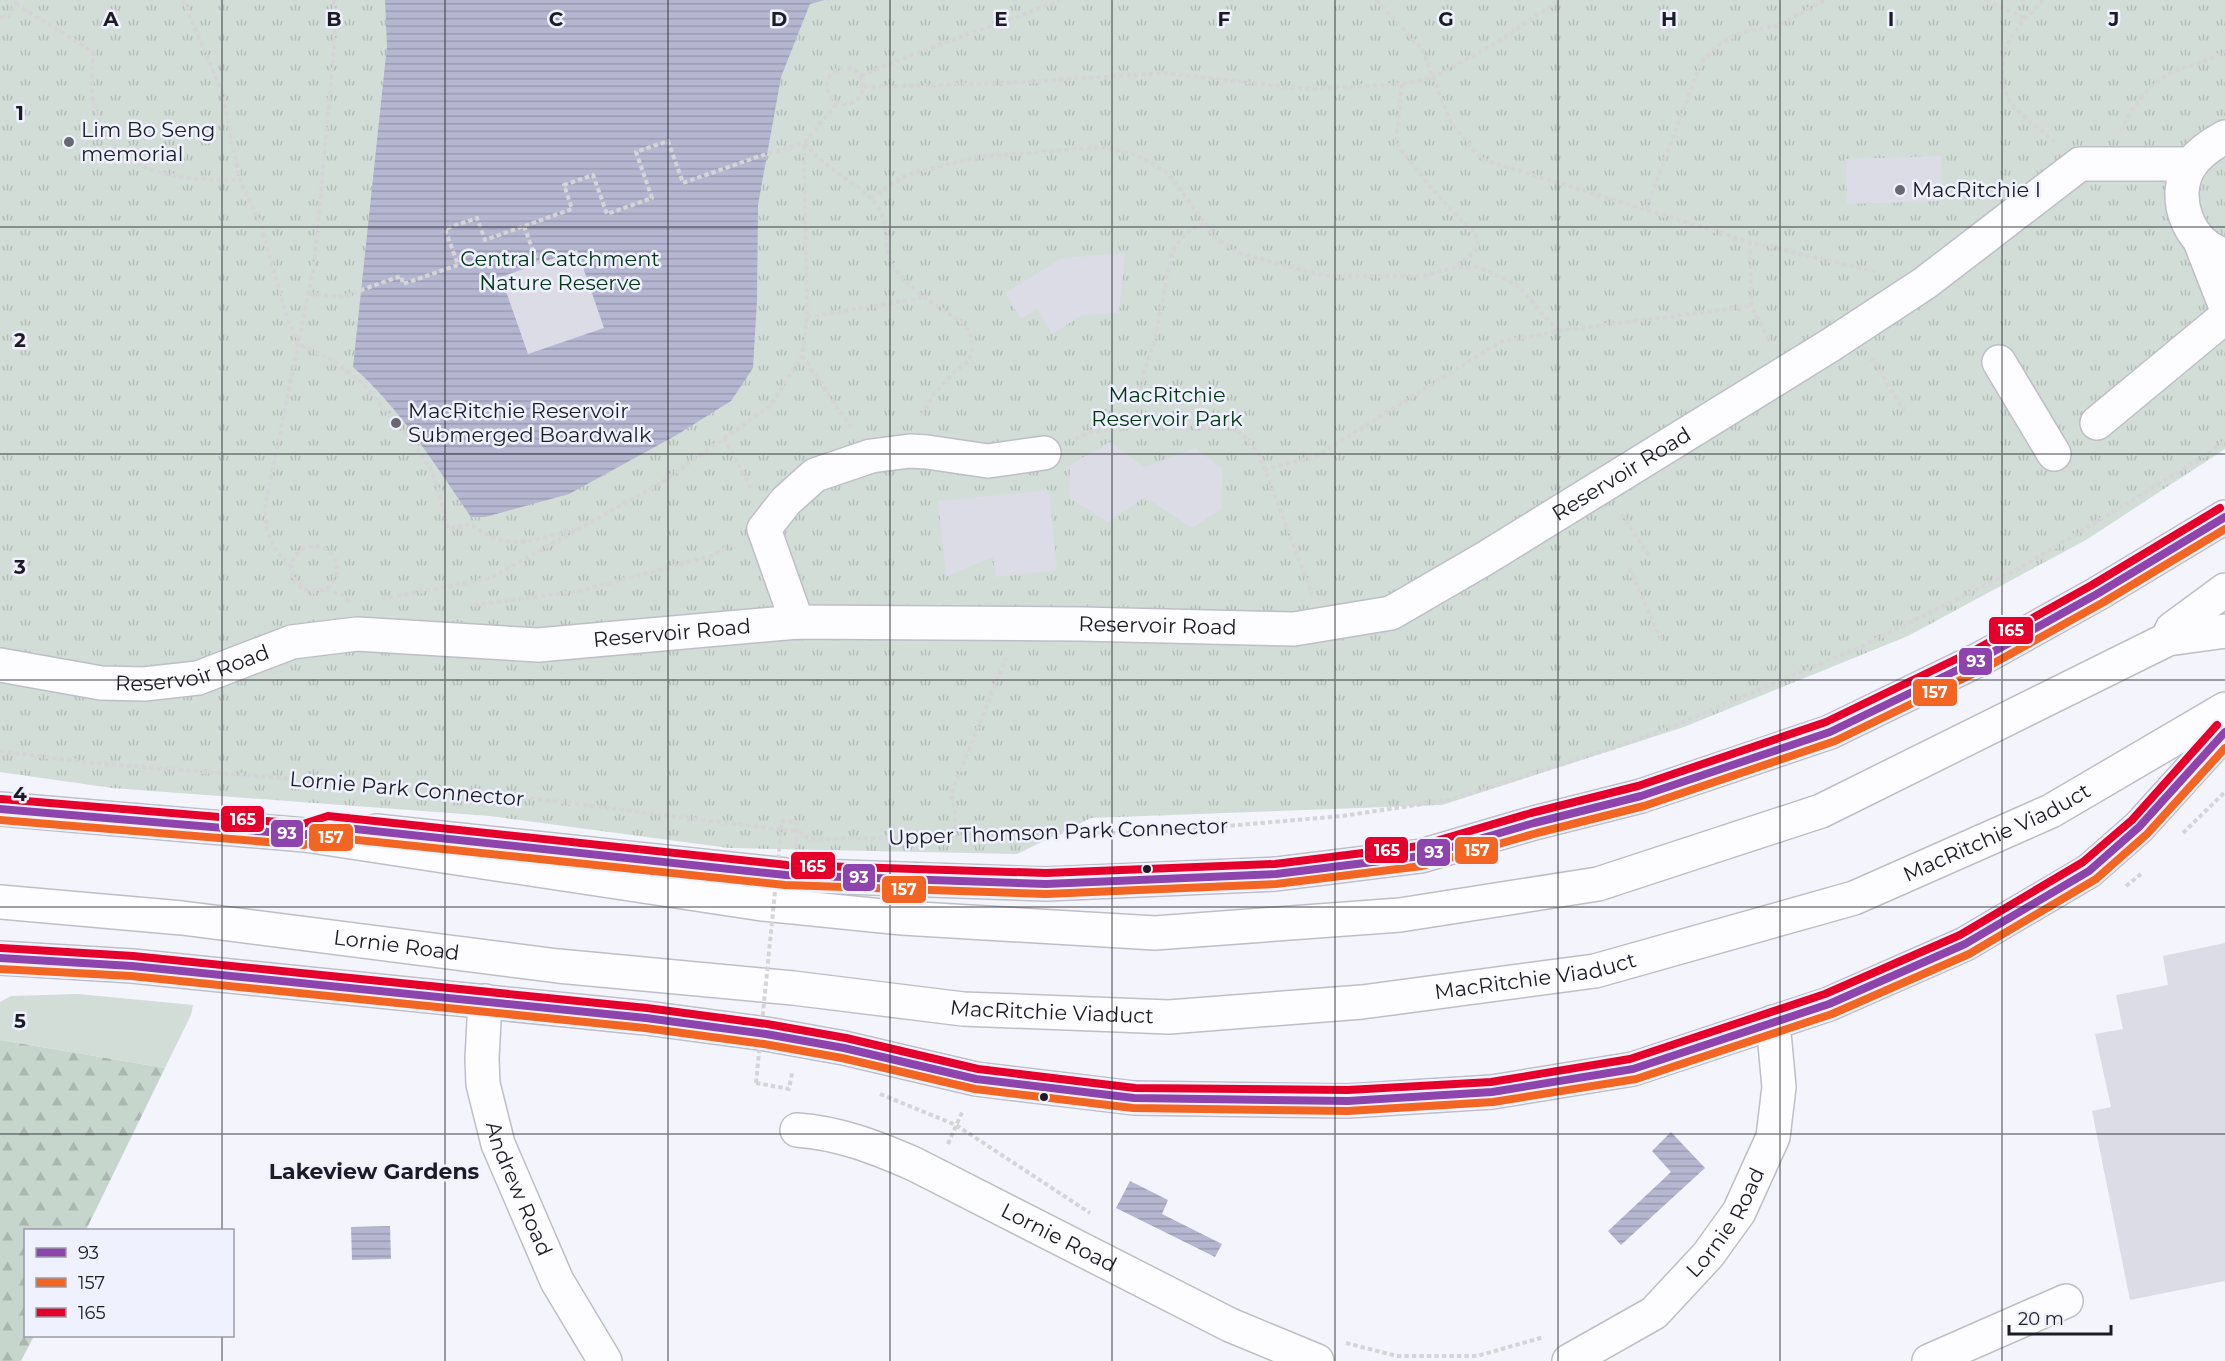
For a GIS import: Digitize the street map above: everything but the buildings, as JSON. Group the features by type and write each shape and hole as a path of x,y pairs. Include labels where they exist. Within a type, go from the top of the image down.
{"main road":[{"path":"2225,137 2205,148 2191,164 2183,185 2183,207 2190,228 2213,248 2225,305"},
{"path":"2080,164 2191,164"},
{"name":"Reservoir Road","path":"0,664 101,683 144,684 198,678 292,642 357,634 537,645 797,622 1294,629 1391,613 1484,559 1829,346 1925,283 2080,164"},
{"path":"2097,423 2225,317"},
{"path":"1999,362 2054,454"},
{"path":"797,622 764,529 786,501 815,476 870,456 910,451 988,461 1044,453"},
{"path":"305,835 327,826 786,875 1046,884 1276,874 1421,855 1641,796 1830,732 1982,658 2097,594 2225,517"},
{"path":"2168,639 2172,629 2225,590"},
{"path":"0,809 305,835 806,909 902,918 1155,933 1401,915 1598,884 1821,811 2168,639 2225,631"},
{"name":"MacRitchie Viaduct","path":"793,988 963,1009 1169,1017 1362,1002 1595,971 1854,898 2050,811 2225,709"},
{"path":"0,958 132,966 646,1018 766,1034 844,1048 976,1079 1134,1098 1348,1101 1492,1092 1633,1069 1828,1004 1965,944 2089,871 2139,827 2225,732"},
{"name":"Lornie Road","path":"0,902 182,918 558,966 793,988"},
{"name":"Andrew Road","path":"485,1001 482,1048 483,1084 498,1144 557,1281 605,1361"},
{"name":"Lornie Road","path":"1561,1348 1654,1312 1708,1255 1739,1212 1773,1137 1779,1087 1773,1022"},
{"name":"Lornie Road","path":"796,1130 819,1131 865,1143 935,1174 1230,1325 1307,1353"},
{"path":"1929,1361 2067,1301"}],"path":[{"path":"183,0 222,92 240,180 261,225 286,314 298,344 333,360 362,383 407,435 430,467 448,529 470,524 490,537 506,542 554,535 583,527"},
{"path":"292,567 277,554 267,531 265,507 314,266 334,49 334,0"},
{"path":"861,76 905,56 978,32 1061,0"},
{"path":"1376,0 1422,49 1451,123 1481,159 1750,242 1925,283"},
{"path":"864,87 1008,83 1164,73 1306,89 1402,84 1432,78 1496,43 1560,0"},
{"path":"1646,209 1701,63 1716,47 1735,35 1777,26 1825,0"},
{"path":"1986,0 2025,18"},
{"path":"2043,0 2012,32 2004,50 2002,68 2004,87 2012,104 2080,164 2114,146 2130,111 2150,88 2174,71 2216,57 2225,50"},
{"path":"0,17 8,17 17,2 93,52 93,102 104,130 123,154 148,170 195,180 240,180"},
{"path":"844,67 854,69 861,76 864,87 860,98 849,104 837,103 830,96 827,87 828,78 835,70 844,67"},
{"path":"1402,84 1396,143 1434,190 1478,238 1477,249 1453,268"},
{"path":"309,294 342,297 401,276 403,284 458,265 445,229 477,218 484,240 572,209 564,185 593,175 607,214 652,198 636,153 668,141 683,183 804,143 837,103"},
{"path":"804,143 831,168 854,183 880,210 885,223 888,254 895,270 907,283 964,324 970,332 973,341 969,361 953,372 933,394 918,422 910,451"},
{"path":"380,599 491,578 659,484 770,406 802,356 807,316 804,143"},
{"path":"870,198 906,175 978,157 1102,147 1137,155 1168,173 1215,237 1238,253 1325,276 1423,276 1453,268 1478,267 1517,285 1558,331"},
{"path":"1134,426 1143,375 1155,339 1172,254 1179,241 1190,230 1203,223"},
{"path":"524,226 537,264"},
{"path":"1750,242 1750,306 1788,371"},
{"path":"807,316 927,297"},
{"path":"1264,470 1317,456 1500,342 1558,331 1750,306"},
{"path":"1829,346 1874,360 1906,415"},
{"path":"802,356 870,456"},
{"path":"1044,453 1090,432 1134,426 1235,429 1259,454 1308,583"},
{"path":"464,606 579,591 711,556 764,529 750,483 724,438"},
{"name":"Upper Thomson Park Connector","path":"810,839 955,837 1040,832 1146,833 1342,816 1450,800 1594,755 1666,729 1860,647 2018,569 2225,442"},
{"path":"1632,530 1649,556"},
{"path":"312,546 327,550 333,555 337,570 331,585 325,589 312,591 301,587 292,574 293,559 305,548 312,546"},
{"path":"1629,568 1664,644"},
{"path":"325,589 343,595 354,609 357,634"},
{"path":"955,837 955,808 951,794 1020,624"},
{"name":"Lornie Park Connector","path":"0,752 94,763 529,798 799,832 810,839"},
{"path":"784,1069 793,1070 789,1089 756,1083 782,821 797,822 796,850"},
{"path":"935,1174 976,1079"},
{"path":"989,1147 1096,1217"},
{"path":"1307,1353 1477,1356 1561,1348"}],"green space":[{"name":"MacRitchie Reservoir Park","path":"0,0 2225,0 2225,449 2086,540 1908,636 1684,727 1442,805 1091,818 1017,854 729,848 490,816 112,788 0,772"},
{"path":"78,994 193,1005 191,1015 165,1068 0,1040 0,1002 11,996"},
{"path":"0,1040 165,1068 86,1229 24,1229 24,1337 33,1337 21,1361 0,1361"}],"water":[{"name":"Central Catchment Nature Reserve","path":"385,0 825,0 810,4 781,77 758,205 757,300 753,368 731,401 675,436 569,494 485,517 471,517 402,419 353,367 387,46"},
{"path":"1671,1132 1705,1168 1621,1245 1608,1231 1671,1172 1652,1151"},
{"path":"1130,1181 1168,1200 1162,1214 1222,1244 1215,1257 1116,1208"},
{"path":"390,1226 391,1259 352,1260 351,1227"}],"transit line":[{"name":"165","path":"1,799 303,824 328,816 787,865 1046,873 1275,864 1419,846 1531,813 1638,786 1826,722 1977,649 2092,585 2220,508"},
{"name":"93","path":"0,809 305,835 327,826 786,875 1046,884 1276,874 1421,856 1534,823 1641,796 1830,732 1982,658 2097,594 2225,517"},
{"name":"157","path":"0,820 304,845 329,837 785,885 1046,894 1276,884 1422,866 1537,833 1644,806 1835,741 1987,667 2102,603 2225,529"},
{"name":"165","path":"1,948 133,956 647,1008 767,1024 846,1038 978,1069 1135,1088 1348,1090 1491,1082 1630,1059 1825,994 1960,935 2083,862 2132,820 2217,725"},
{"name":"93","path":"0,958 132,966 646,1018 766,1034 844,1048 976,1079 1134,1098 1348,1101 1492,1092 1633,1069 1829,1004 1965,944 2089,871 2139,827 2225,732"},
{"name":"157","path":"0,969 131,976 645,1028 764,1044 842,1058 975,1089 1133,1108 1348,1111 1493,1102 1636,1079 1832,1014 1969,954 2096,879 2147,834 2225,748"}],"place":[{"name":"Lim Bo Seng memorial","path":"69,142"},
{"name":"MacRitchie I","path":"1900,190"},
{"name":"MacRitchie Reservoir Submerged Boardwalk","path":"396,423"}],"district":[{"name":"Lakeview Gardens","path":"374,1171"}]}
